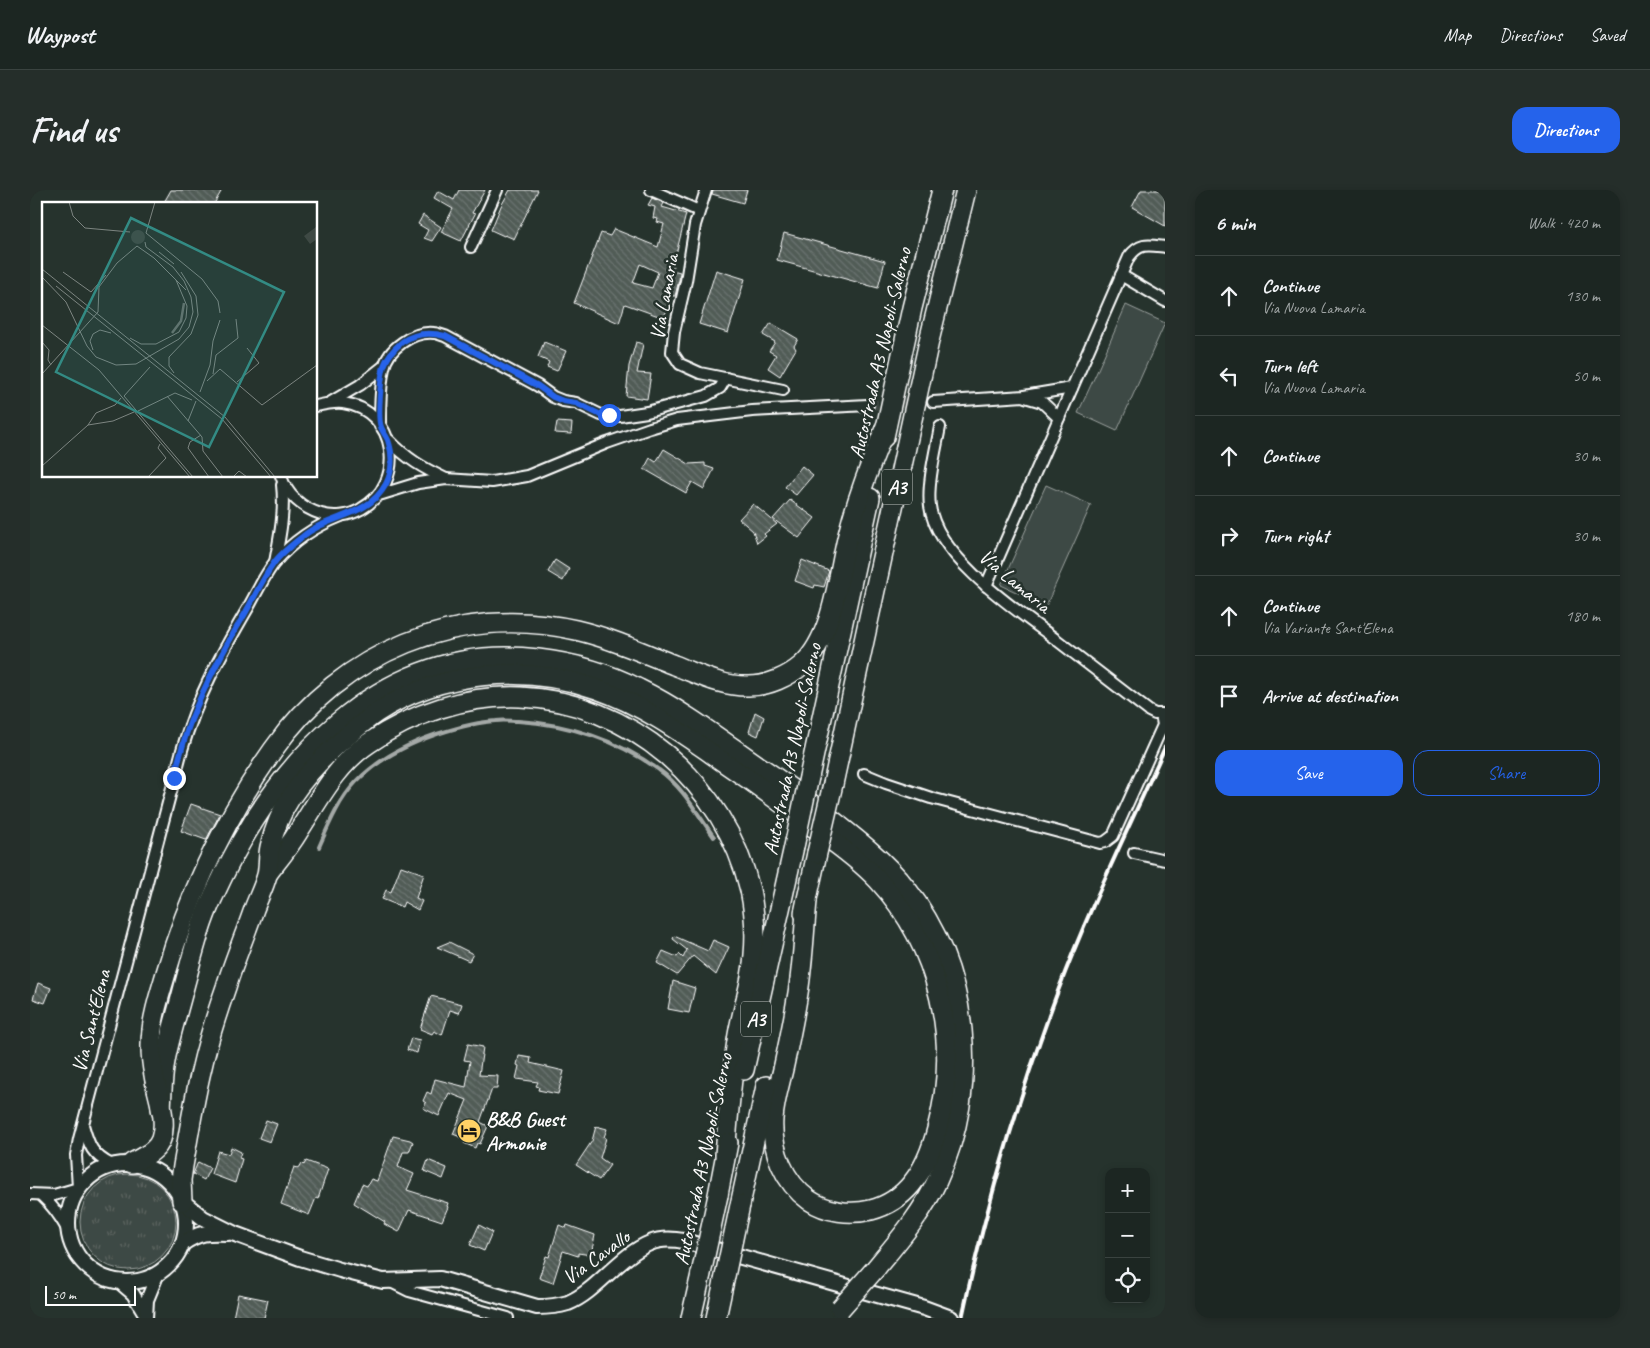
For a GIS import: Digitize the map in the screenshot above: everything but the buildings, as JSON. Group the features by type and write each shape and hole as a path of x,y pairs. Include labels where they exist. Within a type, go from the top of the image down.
{"highway":[{"name":"Autostrada A3 Napoli-Salerno","path":"691,1318 725,1155 810,777 912,308 942,190"},
{"name":"A3","path":"716,1318 929,341 966,190"},
{"path":"132,1163 151,1153 161,1142 163,1125 151,1052 154,1013 180,931 201,876 238,806 274,749 306,708 340,679 388,650 448,629 482,624 515,622 546,624 575,630 610,639 714,681 733,686 770,683 786,676 802,665 814,652 824,631 832,605 848,531 865,479 886,426"},
{"path":"161,1109 166,1058 200,929 212,898 229,864 266,801 294,765 325,734 347,714 371,697 414,675 460,662 484,659 536,659 563,663 613,678 639,689 696,722 786,784 845,830 886,866 905,887 923,913 940,945 953,980 964,1047 963,1090 958,1123 937,1182 923,1207 876,1268 836,1314"},
{"path":"182,1201 183,1166 202,1064 227,984 267,874 270,846 280,817 291,797 313,768 333,748 378,712 426,688 448,682 505,673 570,681 599,690 649,713 673,728 783,804 861,864 877,879 897,904 926,956 940,998 946,1039 946,1082 940,1119 926,1162 908,1189 885,1205 872,1210 858,1212 831,1210 806,1198 788,1178 774,1141 773,1117 799,988 807,901"},
{"path":"267,874 298,832 322,793 342,766 367,744 390,729 415,717 466,701 520,697 571,705 618,723 639,734 676,762 710,800 724,822 734,843 750,892 754,938 751,975 738,1038 725,1155"}],"main road":[{"path":"132,1163 148,1167 161,1174 172,1184 182,1201 186,1219 186,1232 182,1244 170,1263 147,1279 119,1282 107,1279 84,1265 77,1256 70,1241 67,1215 71,1200 87,1178 99,1169 112,1165 132,1163"},
{"path":"182,1201 203,1218 235,1234"},
{"path":"182,1244 194,1236 207,1232 235,1234"},
{"name":"Via Cavallo","path":"235,1234 308,1261 376,1280 391,1282 440,1279 537,1306 558,1305 577,1298 625,1259 650,1243 666,1239 684,1241 908,1303 951,1318"}],"street":[{"path":"471,247 497,190"},
{"path":"652,190 699,210"},
{"name":"Via Lamaria","path":"706,190 695,225 686,280 674,332 672,352 680,364 700,373 783,390"},
{"path":"986,586 1134,250 1151,245 1165,247"},
{"path":"1122,275 1165,301"},
{"path":"329,403 360,385 384,366 391,354 408,338 434,333 459,343 538,386 553,397 576,403 601,415 620,416 647,412 706,396 720,388 726,378"},
{"path":"380,426 384,366"},
{"path":"932,402 1024,396 1072,388"},
{"path":"1024,396 1042,402 1059,418"},
{"path":"281,478 288,492 298,503 311,511 326,516 355,513 379,495 387,482 391,468 391,453 387,439 380,426 370,415 344,403 318,406"},
{"path":"379,495 418,483 446,479 492,482 527,476 615,440 677,420 752,411 868,405"},
{"name":"Via Lamaria","path":"940,427 930,486 930,507 941,537 986,586 1149,711 1155,714 1163,713"},
{"path":"387,439 416,464 446,479"},
{"path":"275,562 284,502 281,478"},
{"path":"275,562 302,536 321,524 340,516"},
{"name":"Via Sant'Elena","path":"78,1188 76,1155 83,1125 134,927 190,722 218,660 275,562"},
{"path":"864,774 931,798 1100,843 1105,842 1113,836 1163,725 1163,713"},
{"path":"1134,853 1165,860"},
{"path":"83,1125 91,1147 99,1158 112,1165"},
{"path":"35,1195 54,1196 78,1188"},
{"path":"35,1195 49,1202 67,1228"},
{"path":"146,1317 147,1300 158,1273"},
{"path":"119,1282 133,1294 146,1317"},
{"path":"391,1282 409,1291 508,1318"}],"green space":[{"path":"1126,305 1165,323 1117,431 1078,413"},
{"path":"1046,485 1091,505 1046,606 1001,585"},
{"path":"128,1174 146,1178 162,1188 172,1204 176,1222 172,1240 162,1256 146,1266 128,1270 110,1266 94,1256 84,1240 80,1222 84,1204 94,1188 110,1178"}],"waterway":[{"path":"319,847 344,797 356,782 384,759 415,742 437,734 474,724 501,721 537,723 574,730 592,735 627,750 659,770 675,784 714,837"}],"tunnel":[{"path":"868,405 933,402"}],"railway":[{"path":"962,1318 992,1194 1016,1112 1043,1031 1083,929 1165,747"}],"place":[{"name":"B&B Guest Armonie","path":"469,1131"}],"route":[{"path":"174,778 190,722 205,686 275,562 302,536 321,524 340,516 355,513 368,505 379,495 387,482 391,468 391,453 387,439 380,426 380,406 384,366 400,344 408,338 421,334 434,333 445,336 538,386 553,397 576,403 601,415 609,415"}]}
